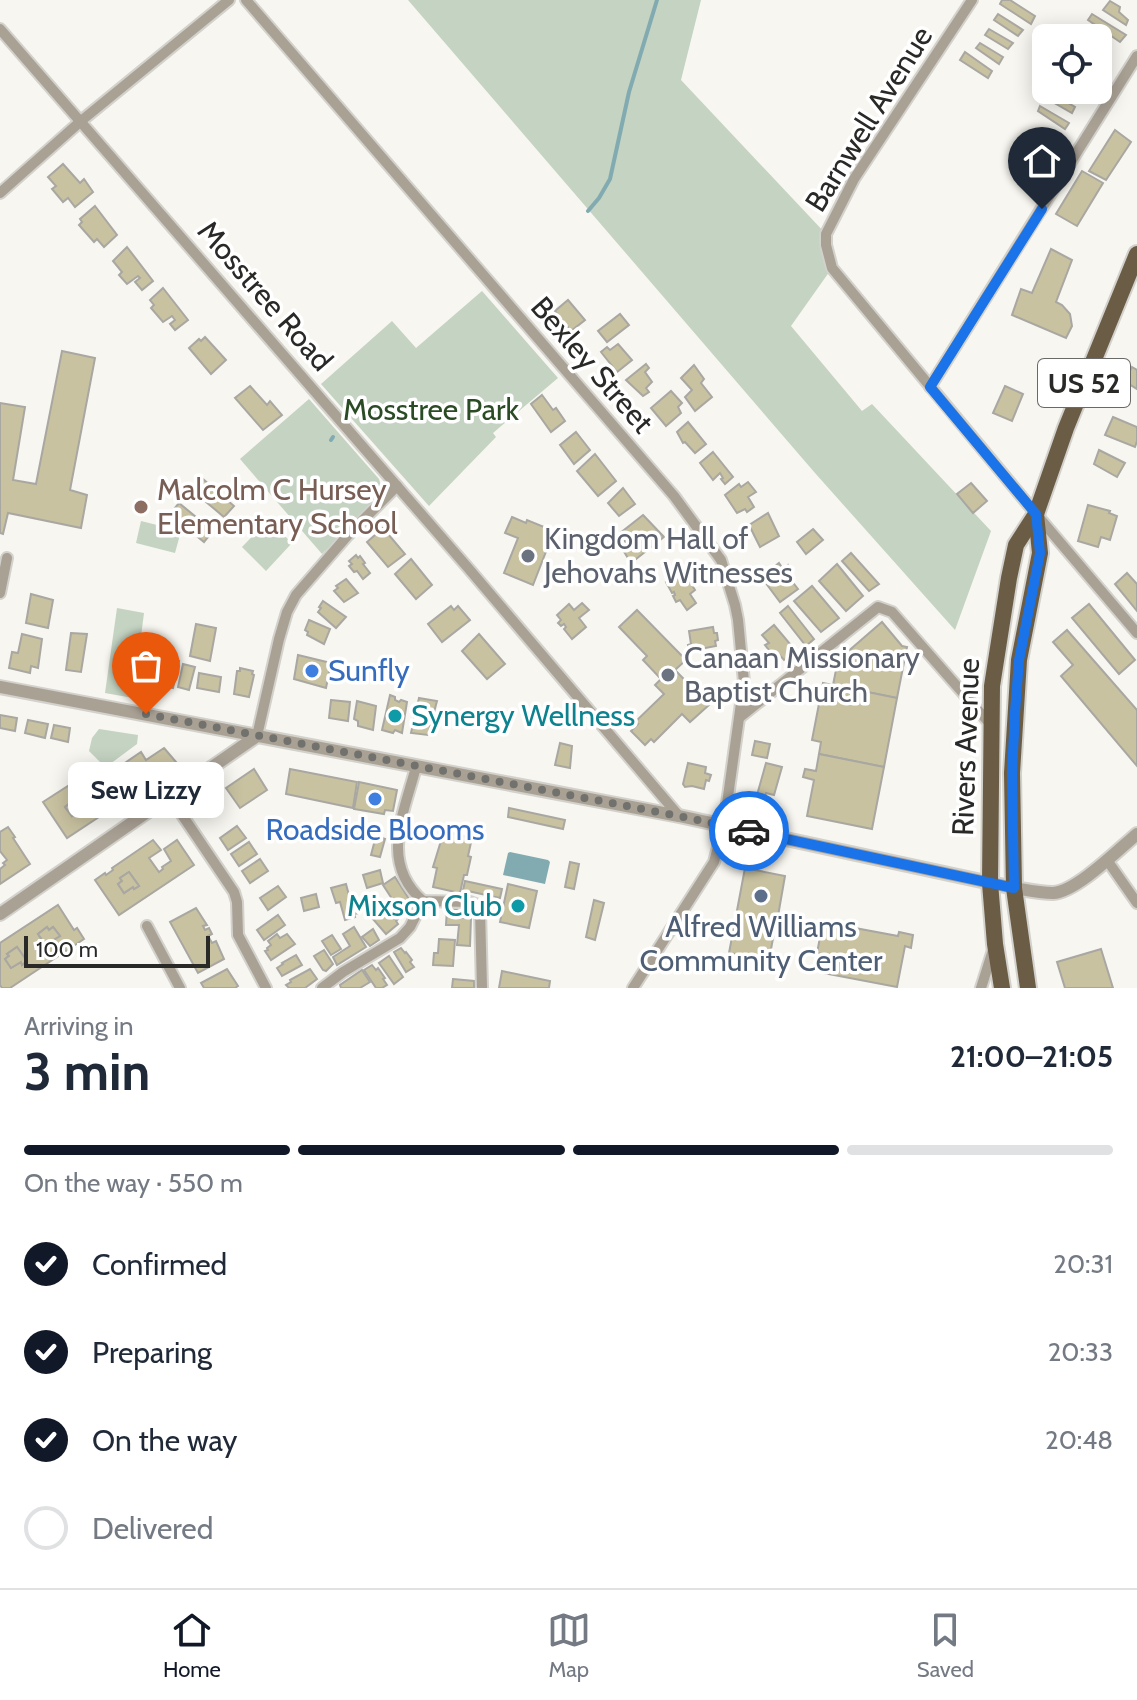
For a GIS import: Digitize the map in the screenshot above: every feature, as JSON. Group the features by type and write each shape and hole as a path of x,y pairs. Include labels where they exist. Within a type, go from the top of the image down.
{"main road":[{"name":"Rivers Avenue","path":"1002,988 990,883 992,686 1009,578 1016,545 1036,514 1066,428 1137,254"},
{"name":"Rivers Avenue","path":"1028,988 1014,888 1012,773 1019,660 1040,553 1036,514"}],"street":[{"path":"0,193 81,121 229,0"},
{"name":"Bexley Street","path":"246,0 674,496 721,560 738,620 744,682 724,825 711,867 633,988"},
{"name":"Barnwell Avenue","path":"930,387 832,268 826,234 854,179 972,0"},
{"name":"Mosstree Road","path":"0,29 679,816"},
{"path":"1137,56 930,387 1137,633"},
{"path":"0,914 257,736 279,639 296,595 348,535 397,486"},
{"path":"0,593 7,558"},
{"path":"740,717 875,608 883,608 892,612 992,726"},
{"path":"0,687 679,816 1014,888 1051,893 1077,884 1137,834"},
{"path":"416,767 398,838 397,853 403,874 423,901 470,902 478,905 482,988"},
{"path":"170,797 234,892 238,935 266,988"},
{"path":"1107,860 1137,903"},
{"path":"322,988 400,938 410,927 423,901"},
{"path":"147,926 180,988"},
{"path":"981,988 995,944"}],"green space":[{"path":"408,0 701,0 681,80 826,234 832,268 791,326 862,411 872,404 991,531 955,630 815,473"},
{"name":"Mosstree Park","path":"482,291 558,378 493,433 496,437 429,506 321,384 392,321 416,348"},
{"path":"309,399 379,479 382,489 380,497 322,554 240,459"},
{"path":"268,520 292,543 266,571 242,547"},
{"path":"141,521 181,531 175,553 136,543"},
{"path":"117,608 144,613 133,698 105,693"},
{"path":"99,729 138,735 137,744 110,764 100,762 89,751 92,738"}],"water":[{"path":"510,852 548,860 545,884 503,875"}],"building":[{"path":"1002,0 1010,0 1035,16 1031,24 1000,4"},
{"path":"1110,1 1120,7 1119,12 1128,20 1126,25 1103,10"},
{"path":"998,14 1023,30 1018,36 994,20"},
{"path":"1092,14 1108,24 1094,24 1088,20"},
{"path":"1112,26 1126,35 1120,42 1112,36"},
{"path":"989,29 1013,43 1008,49 985,35"},
{"path":"980,43 1003,57 999,64 976,48"},
{"path":"965,52 992,71 988,78 960,60"},
{"path":"1056,104 1070,104 1075,107 1072,113"},
{"path":"1040,106 1069,123 1065,129 1038,111"},
{"path":"1115,130 1131,142 1106,180 1089,171"},
{"path":"63,164 80,183 84,179 93,192 75,207 68,198 63,202 52,189 56,186 48,177"},
{"path":"1082,171 1103,183 1077,226 1056,214"},
{"path":"95,206 117,235 104,247 97,239 94,242 79,225 82,222 80,219"},
{"path":"127,247 153,281 142,290 135,282 140,278 138,276 127,284 113,261"},
{"path":"1051,249 1072,260 1056,302 1070,314 1072,326 1066,338 1012,315 1021,289 1032,293"},
{"path":"163,288 188,320 175,330 170,324 175,320 172,316 163,322 151,308 154,305 150,300"},
{"path":"568,300 585,320 571,331 555,311"},
{"path":"620,314 629,325 607,342 598,331"},
{"path":"205,337 226,360 211,374 189,348"},
{"path":"618,344 632,360 617,372 601,352"},
{"name":"Malcolm C Hursey Elementary School","path":"62,351 95,358 70,490 87,495 81,528 8,513 3,534 0,533 0,403 25,407 13,480 36,484"},
{"path":"646,364 649,368 645,372 652,382 646,388 649,392 643,396 626,380"},
{"path":"694,365 704,379 701,383 712,397 695,411 685,397 692,390 681,378"},
{"path":"1132,367 1137,370 1137,389 1124,381"},
{"path":"250,386 267,405 270,401 282,415 263,430 235,398"},
{"path":"1005,386 1023,394 1012,421 993,413"},
{"path":"671,391 682,403 678,407 681,413 666,426 651,408"},
{"path":"542,395 565,421 551,432 531,404"},
{"path":"1113,417 1137,427 1135,447 1105,435"},
{"path":"688,422 706,444 695,453 683,443 677,432"},
{"path":"576,432 590,450 574,464 560,445"},
{"path":"1099,450 1125,463 1117,477 1094,464"},
{"path":"713,452 733,477 725,484 720,473 713,480 700,463"},
{"path":"595,454 616,481 598,496 577,471"},
{"path":"203,479 234,506 224,517 193,491"},
{"path":"748,482 756,492 748,497 754,507 737,513 725,495 739,484 741,487"},
{"path":"971,483 987,501 973,513 957,494"},
{"path":"623,488 635,504 619,516 608,503"},
{"path":"179,503 213,531 204,542 170,514"},
{"path":"1088,505 1117,516 1110,540 1101,537 1098,547 1078,541"},
{"path":"768,513 779,536 760,547 749,525"},
{"path":"643,515 664,537 631,563 623,550 629,546 619,534"},
{"name":"Kingdom Hall of Jehovahs Witnesses","path":"512,517 554,531 533,585 504,573 518,538 505,533"},
{"path":"383,528 405,554 388,567 367,542"},
{"path":"813,529 823,540 806,554 797,542"},
{"path":"851,553 879,584 869,591 842,561"},
{"path":"356,555 358,558 360,556 370,573 363,579 349,566 352,564 349,561"},
{"path":"411,559 432,585 416,599 395,574"},
{"path":"779,563 783,569 788,565 792,571 787,575 798,589 780,602 765,582 769,579 765,574"},
{"path":"837,564 863,596 846,611 819,581"},
{"path":"1127,573 1137,584 1137,611 1115,584"},
{"path":"676,575 683,585 688,579 695,590 690,594 696,603 687,610 680,600 676,602 674,592 666,582"},
{"path":"346,579 358,593 344,602 334,591"},
{"path":"812,586 839,618 821,632 794,601"},
{"path":"31,594 53,600 48,628 26,623"},
{"path":"323,601 346,617 336,628 318,612"},
{"path":"582,603 589,610 579,618 586,627 572,639 564,624 561,626 558,623 561,620 557,615 569,604 574,610"},
{"path":"1089,604 1135,660 1119,674 1072,618"},
{"path":"451,606 454,610 458,606 470,620 442,642 428,624"},
{"path":"788,606 814,639 806,646 780,613"},
{"name":"Canaan Missionary Baptist Church","path":"637,610 686,660 675,670 709,705 690,722 682,714 654,742 651,739 645,745 631,731 638,724 635,722 664,694 655,685 661,679 643,660 647,656 619,627"},
{"path":"309,620 330,629 324,644 307,635 305,630"},
{"path":"882,622 902,646 907,647 897,698 833,685 838,660"},
{"path":"196,624 216,628 210,661 190,656"},
{"path":"774,625 796,651 784,660 777,652 773,655 762,635"},
{"path":"713,627 714,633 717,633 716,646 689,651 689,631"},
{"path":"1067,630 1137,710 1137,766 1061,676 1073,665 1053,642"},
{"path":"71,633 87,634 81,672 66,670"},
{"path":"22,634 42,639 38,668 31,666 30,673 9,668 12,652 18,653"},
{"path":"479,634 505,664 487,679 462,651"},
{"name":"Sunfly","path":"298,655 331,663 326,688 294,679"},
{"path":"147,657 165,660 158,689 141,687"},
{"path":"169,658 179,661 173,688 163,686"},
{"path":"183,664 195,667 189,690 178,687"},
{"path":"240,668 253,671 249,697 234,694"},
{"path":"199,673 221,677 219,692 197,688"},
{"path":"823,683 897,698 884,767 819,754 821,742 812,740"},
{"name":"Synergy Wellness","path":"390,695 399,702 407,702 402,733 382,730"},
{"path":"419,698 437,701 428,735 411,733"},
{"path":"331,700 350,702 348,721 329,718"},
{"path":"357,701 376,706 373,730 358,726 358,721 354,719"},
{"path":"0,715 17,718 15,731 0,728"},
{"path":"28,720 48,724 45,738 25,733"},
{"path":"54,725 70,728 68,742 51,738"},
{"path":"755,741 770,744 767,758 752,755"},
{"path":"560,743 572,746 570,768 555,765"},
{"path":"164,748 177,766 116,809 113,805 111,807 103,795 106,793 103,789 121,777 116,769 141,752 146,760"},
{"path":"819,754 884,767 872,829 807,816 814,780 803,777 805,769 816,771"},
{"path":"688,763 706,767 705,773 711,775 704,789 685,787 683,784"},
{"path":"766,763 782,767 774,795 766,793 765,797 757,795"},
{"path":"254,769 267,790 240,808 226,788"},
{"path":"290,769 357,782 353,808 286,794"},
{"path":"82,777 105,813 67,838 43,802","holes":["78,795 87,809 78,816 76,813 72,816 65,807"]},
{"name":"Roadside Blooms","path":"359,782 397,790 393,811 385,810 384,814 354,809"},
{"path":"743,793 753,796 749,815 739,813"},
{"path":"78,795 87,809 78,816 76,813 72,816 65,807"},
{"path":"509,808 565,820 563,829 508,817"},
{"path":"237,826 246,838 228,850 220,838"},
{"path":"8,827 30,864 0,884 0,869 7,860 0,851 0,832"},
{"path":"444,831 472,838 468,856 471,857 460,893 433,887 437,868 433,867"},
{"path":"376,836 385,839 380,857 371,855"},
{"path":"153,840 161,850 149,858 159,872 171,861 164,849 177,840 194,865 119,915 95,880","holes":["129,872 139,886 124,893 118,884 122,881 120,878"]},
{"path":"249,842 257,854 239,866 231,854"},
{"path":"260,859 268,871 250,883 242,871"},
{"path":"570,862 579,864 574,889 565,887"},
{"name":"Alfred Williams Community Center","path":"745,868 785,876 778,916 785,918 782,934 774,933 769,960 729,953"},
{"path":"380,870 383,883 367,888 363,875"},
{"path":"129,872 139,886 124,893 118,884 122,881 120,878"},
{"path":"395,877 410,902 398,908 383,885"},
{"path":"465,881 502,889 500,898 463,890"},
{"path":"346,884 350,899 354,898 359,913 345,920 340,902 336,903 331,888"},
{"name":"Mixson Club","path":"508,884 537,891 529,928 500,922"},
{"path":"278,886 286,897 268,910 260,898"},
{"path":"316,894 319,907 304,911 301,898"},
{"path":"594,900 604,903 595,940 586,937"},
{"path":"58,905 74,930 77,928 84,939 10,988 0,985 0,943","holes":["47,927 49,930 53,927 60,936 47,947 38,934","17,947 27,961 11,968 5,959"]},
{"path":"196,908 207,925 203,926 205,930 209,928 212,934 208,936 212,943 216,941 224,959 198,973 170,922"},
{"path":"392,908 400,917 396,921 398,924 386,934 373,919 384,909 387,912"},
{"path":"447,909 460,910 459,918 471,918 470,946 457,945 459,925 446,925"},
{"path":"278,915 285,925 264,940 257,930"},
{"path":"823,922 898,936 899,932 913,935 911,948 905,946 897,987 823,973 826,955 817,953"},
{"path":"47,927 49,930 53,927 60,936 47,947 38,934"},
{"path":"354,927 366,947 337,965 333,957 350,946 343,934"},
{"path":"373,929 379,940 370,946 362,937"},
{"path":"277,934 280,938 287,934 295,944 271,960 265,951 271,945 268,941"},
{"path":"332,935 341,949 331,955 322,941"},
{"path":"439,939 455,940 453,966 433,965"},
{"path":"17,947 27,961 11,968 5,959"},
{"path":"401,948 414,967 406,972 394,952"},
{"path":"1101,949 1113,988 1065,988 1057,962"},
{"path":"324,950 333,964 326,971 314,956"},
{"path":"296,955 302,965 282,976 277,968"},
{"path":"389,956 403,977 394,984 379,963"},
{"path":"372,965 385,978 387,985 382,988 376,988 364,970"},
{"path":"227,969 238,986 204,988 201,983"},
{"path":"310,969 317,979 305,988 289,988 286,985 290,980"},
{"path":"362,970 370,982 360,988 341,988 340,985"},
{"path":"502,971 550,981 549,988 499,988"},
{"path":"453,979 474,981 474,988 452,988"}],"waterway":[{"path":"588,211 610,179 629,92 657,0"}],"way so far":[{"path":"146,714 749,831"}],"place":[{"name":"Malcolm C Hursey Elementary School","path":"141,507"},
{"name":"Kingdom Hall of Jehovahs Witnesses","path":"528,556"},
{"name":"Sunfly","path":"312,671"},
{"name":"Canaan Missionary Baptist Church","path":"668,675"},
{"name":"Sew Lizzy","path":"146,714"},
{"name":"Synergy Wellness","path":"395,716"},
{"name":"Roadside Blooms","path":"375,799"},
{"name":"Alfred Williams Community Center","path":"761,896"},
{"name":"Mixson Club","path":"518,906"}],"route":[{"path":"749,831 1014,888 1012,773 1015,712 1019,660 1040,553 1036,514 930,387 1042,209"}]}
